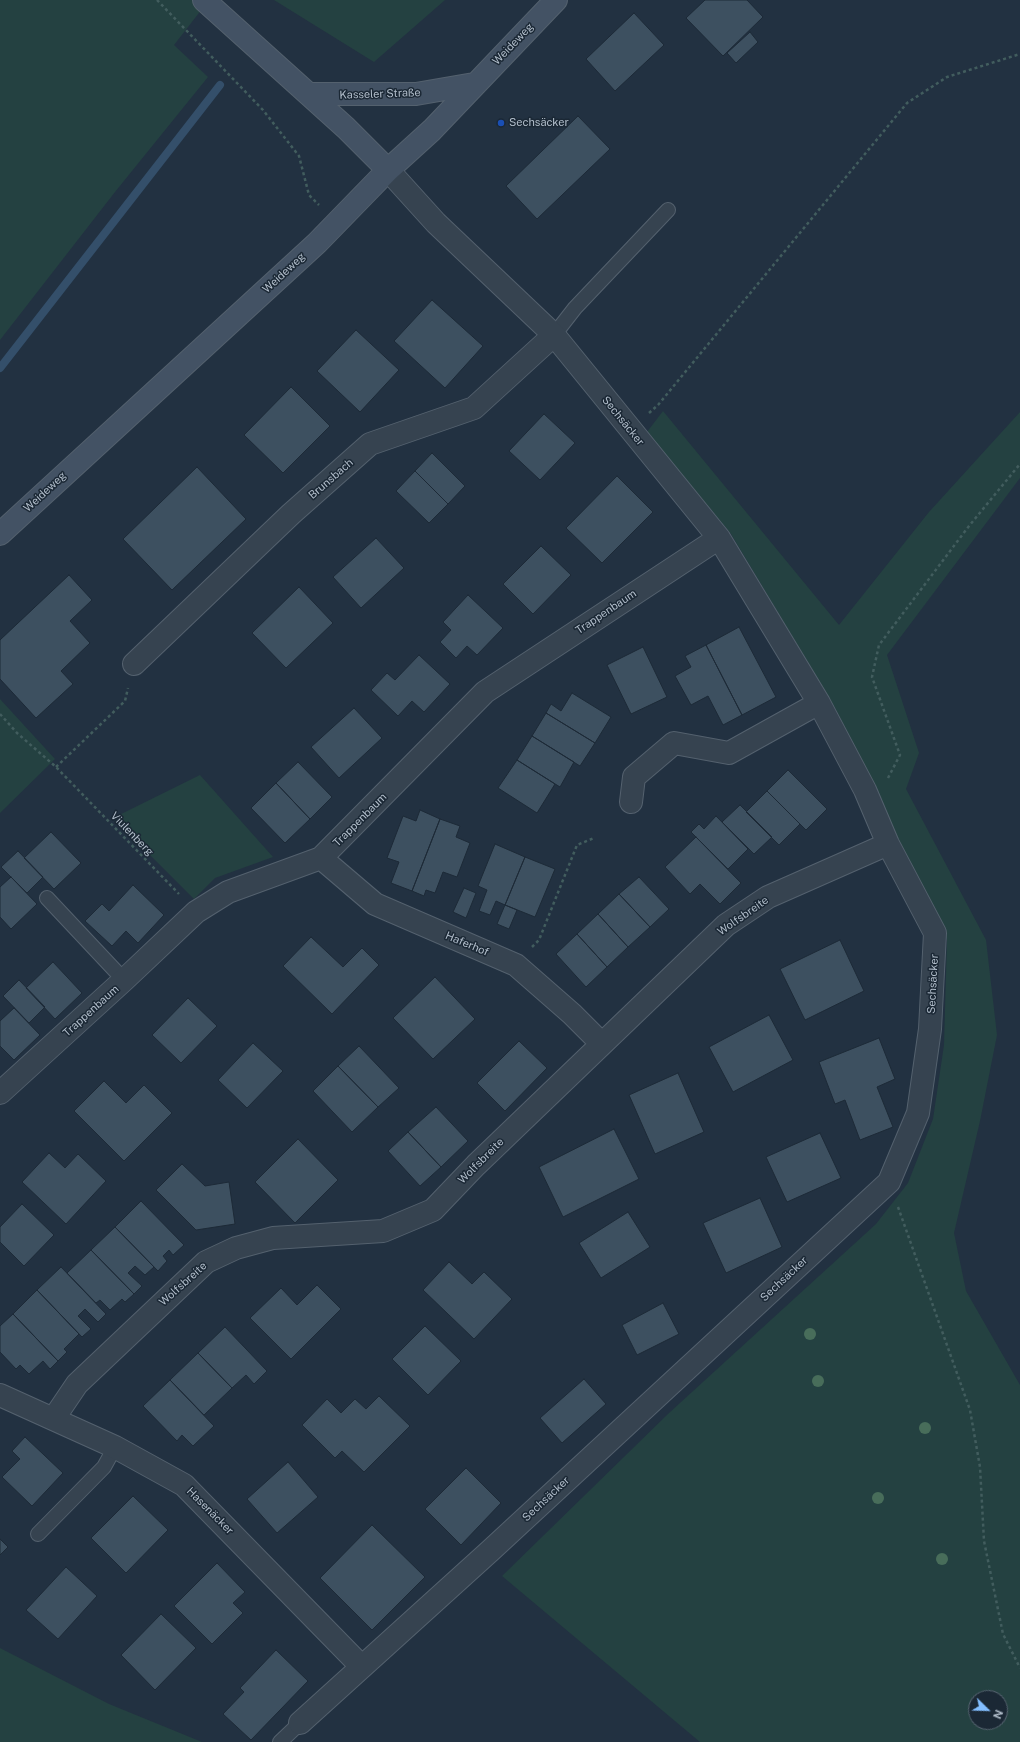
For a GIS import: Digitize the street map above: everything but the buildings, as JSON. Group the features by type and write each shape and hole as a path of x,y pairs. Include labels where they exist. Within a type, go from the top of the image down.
{"main road":[{"name":"Kasseler Straße","path":"204,0 309,94 388,170"},
{"name":"Weideweg","path":"0,534 317,243 388,170 432,130 474,84 556,0"},
{"name":"Kasseler Straße","path":"309,94 416,94 474,84"}],"street":[{"name":"Sechsäcker","path":"300,1723 362,1668 890,1182 918,1113 930,1028 935,933 888,844 865,790 819,703 718,538 554,335 436,223 388,170"},
{"name":"Brunsbach","path":"134,664 291,514 370,444 474,408 554,335"},
{"name":"Trappenbaum","path":"0,1093 196,912 228,892 321,858 485,692 718,538"},
{"path":"631,802 634,777 674,743 730,753 819,703"},
{"name":"Wolfsbreite","path":"54,1418 77,1384 206,1262 236,1248 273,1238 383,1231 433,1210 476,1165 726,925 768,897 888,844"},
{"name":"Haferhof","path":"321,858 375,904 516,965 572,1014 602,1044"},
{"name":"Hasenäcker","path":"0,1395 54,1418 115,1447 184,1485 362,1668"}],"lane":[{"path":"554,335 575,308 668,210"},
{"path":"47,898 124,980"},
{"path":"38,1534 104,1467 115,1447"},
{"path":"280,1742 300,1723"}],"path":[{"path":"157,0 263,110 299,156 309,195 337,222"},
{"path":"630,429 658,405 907,103 947,77 1020,54"},
{"path":"865,790 886,782 900,756 872,677 879,645 969,526 1020,464"},
{"path":"56,767 125,701 134,664"},
{"name":"Viulenberg","path":"0,714 17,733 56,767 196,912"},
{"path":"516,965 539,940 577,845 594,838"},
{"path":"890,1182 970,1410 980,1467 984,1541 1003,1634 1020,1668"}],"green space":[{"path":"0,0 209,0 174,45 208,77 115,192 0,340"},
{"path":"274,0 445,0 374,62"},
{"path":"663,411 839,625 929,512 1020,412 1020,478 887,655 919,753 906,789 986,940 997,1035 980,1121 954,1233 966,1291 1020,1385 1020,1742 700,1742 502,1576 669,1413 876,1224 908,1183 933,1119 944,1045 947,940 835,708 731,534 647,432"},
{"path":"0,699 55,759 0,813"},
{"path":"200,775 273,857 215,878 194,899 113,818"},
{"path":"0,1648 109,1704 202,1742 0,1742"}],"waterway":[{"path":"0,368 220,85"}],"place":[{"name":"Sechsäcker","path":"501,123"}]}
